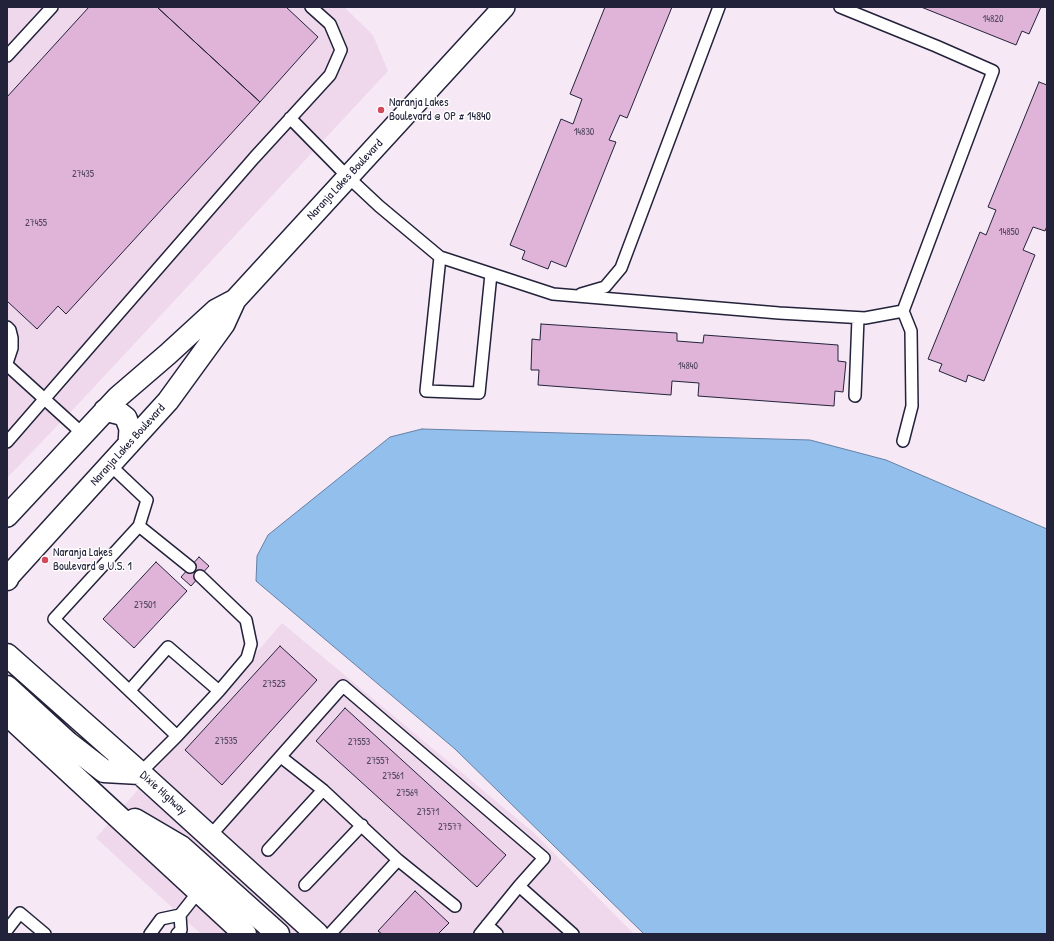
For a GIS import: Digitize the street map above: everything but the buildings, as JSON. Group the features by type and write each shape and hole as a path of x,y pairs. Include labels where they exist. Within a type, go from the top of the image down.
{"highway":[{"path":"7,641 11,658"},
{"name":"Dixie Highway","path":"11,658 316,933"},
{"path":"7,687 68,743 104,771 140,773"},
{"path":"7,714 245,934"},
{"path":"100,799 181,847 278,934"}],"street":[{"name":"Naranja Lakes Boulevard","path":"7,578 168,401 224,324 235,300 504,7"},
{"name":"Naranja Lakes Boulevard","path":"7,516 105,410 133,383 168,354 216,310 235,300"},
{"path":"105,410 121,414 126,418 130,429 129,444"}],"lane":[{"path":"7,56 52,7"},
{"path":"7,442 249,164 330,74 341,50 330,24 311,7"},
{"path":"572,296 605,287 621,268 719,7"},
{"path":"840,7 993,71 902,310 910,331 912,406 903,441"},
{"path":"290,118 379,206 440,257 553,294 779,313 858,318 865,318 902,310"},
{"path":"440,257 426,391 479,394 491,274"},
{"path":"855,396 858,318"},
{"path":"7,327 10,330 12,338 12,348 7,364 83,434"},
{"path":"110,465 147,500 139,526 54,619 177,736"},
{"path":"139,526 166,548 187,570"},
{"path":"140,773 219,691 247,658 251,644 246,620 213,588 197,580"},
{"path":"130,690 168,647 219,691"},
{"path":"210,836 343,686 544,858 483,930 496,934"},
{"path":"281,757 323,790 398,860 455,906"},
{"path":"268,850 323,790"},
{"path":"306,885 362,825"},
{"path":"316,933 398,860"},
{"path":"519,886 573,934"},
{"path":"150,934 161,919 180,915 199,892"},
{"path":"7,930 20,913 45,934"},
{"path":"177,934 181,930 180,915"}],"shaded area":[{"path":"7,7 344,7 373,35 388,71 82,400 7,478"},
{"path":"282,623 533,832 634,934 201,934 96,838"}],"water":[{"path":"422,429 810,440 886,460 1047,529 1047,934 644,934 455,749 256,581 257,556 268,535 390,437"}],"place":[{"name":"Naranja Lakes Boulevard @ OP # 14840","path":"381,110"},
{"name":"Naranja Lakes Boulevard @ U.S. 1","path":"45,560"}]}
